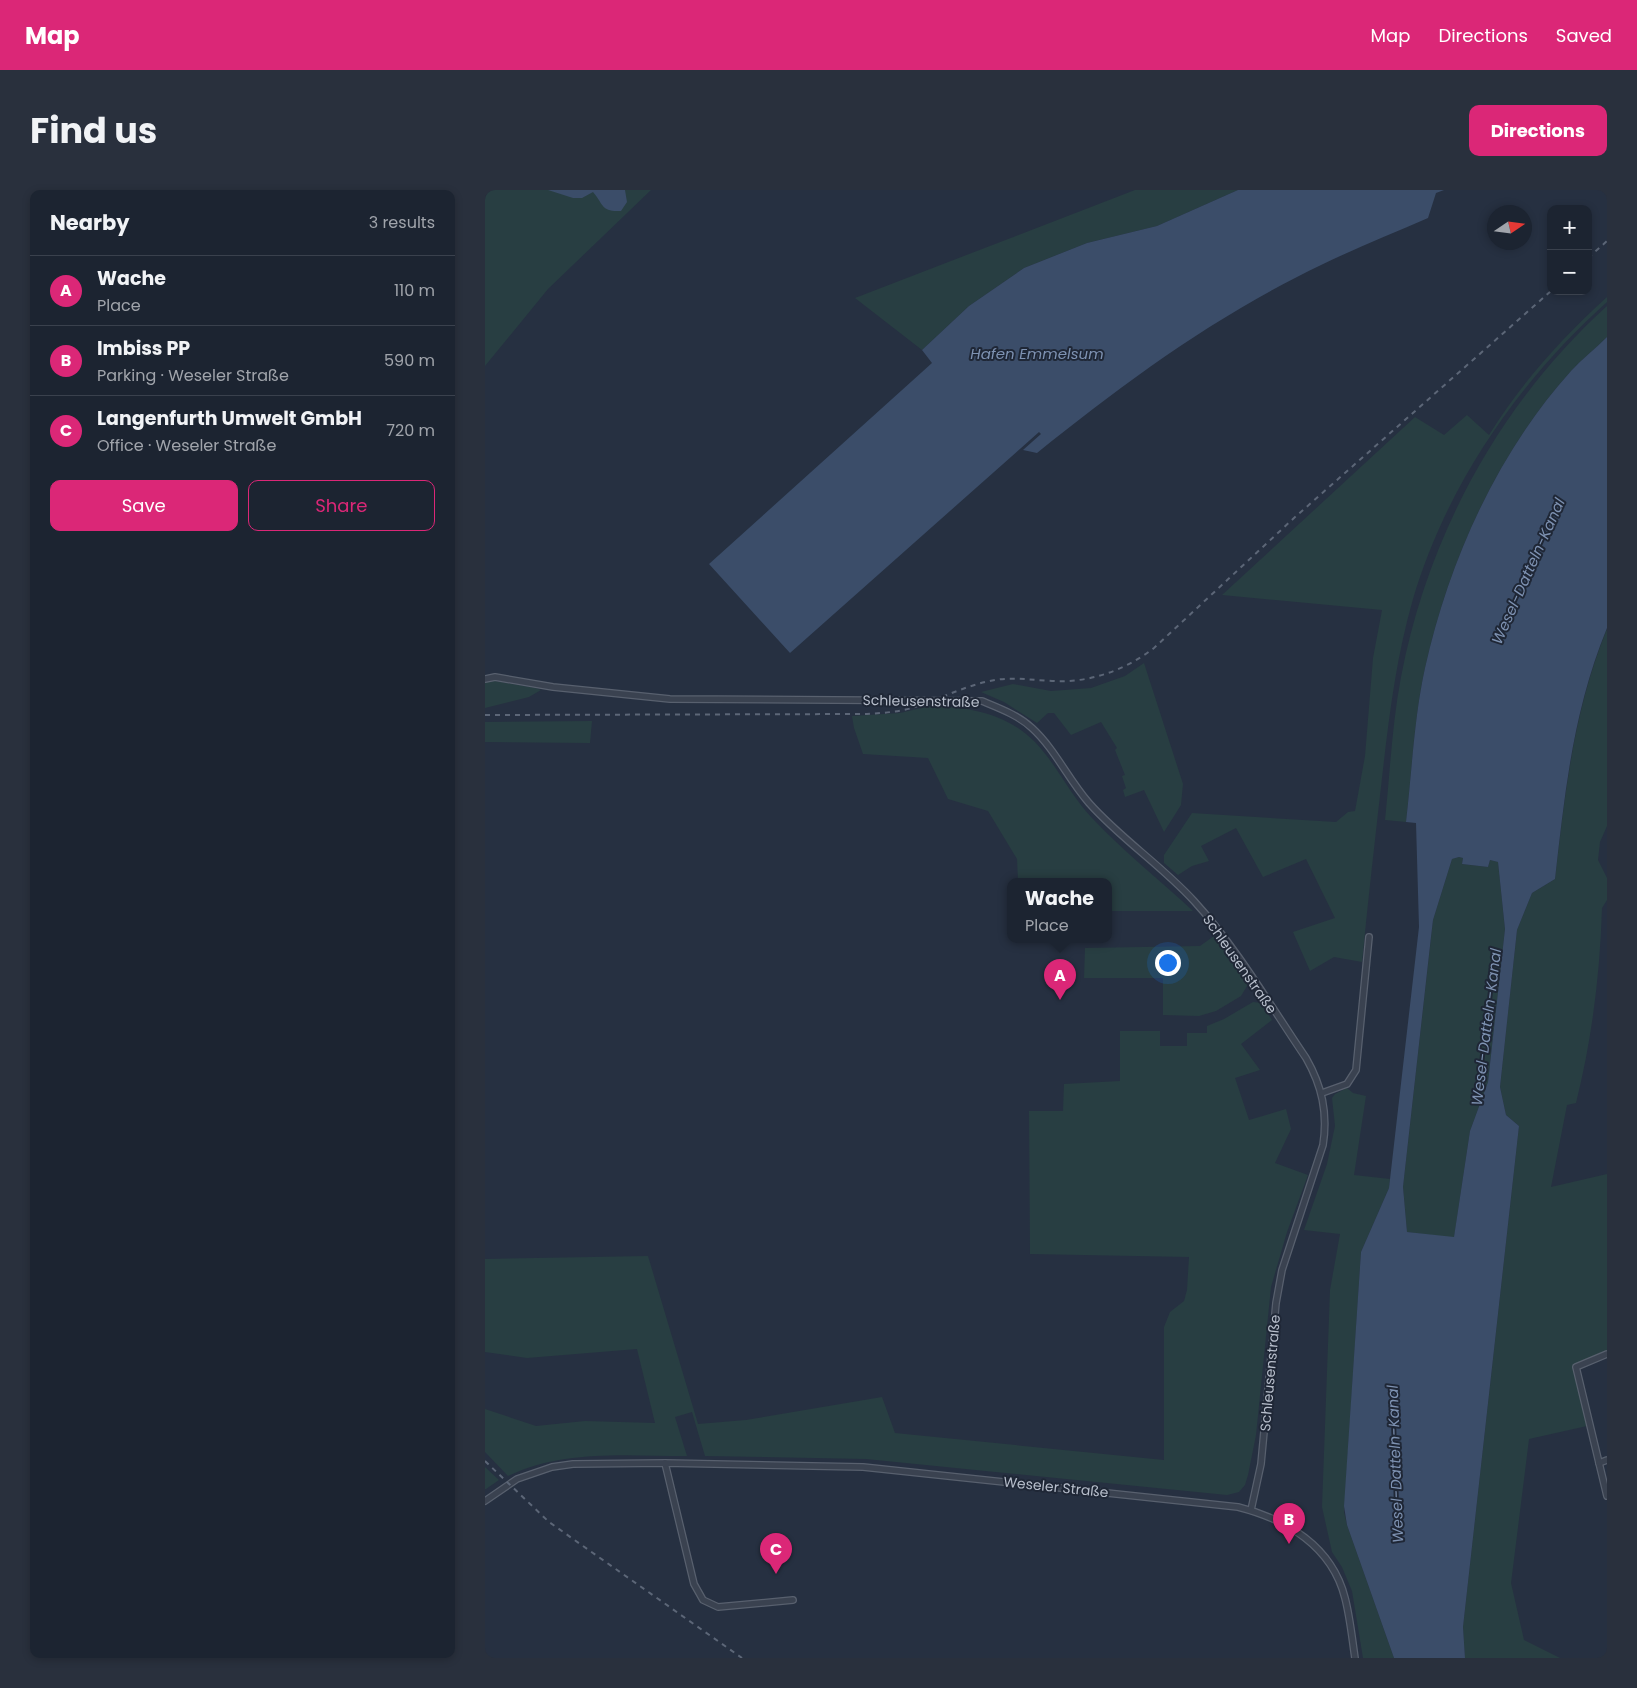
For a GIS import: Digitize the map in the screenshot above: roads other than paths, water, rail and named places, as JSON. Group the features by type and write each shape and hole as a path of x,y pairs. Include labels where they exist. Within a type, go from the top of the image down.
{"street":[{"name":"Schleusenstraße","path":"485,679 495,678 559,688 670,698 982,700 1017,717 1043,740 1088,801 1118,833 1163,869 1214,924 1306,1058 1322,1093 1326,1127 1323,1145 1282,1270 1276,1303 1261,1464 1251,1510"},
{"path":"1322,1093 1347,1084 1356,1070 1369,937"},
{"path":"1607,1354 1576,1366 1607,1496"},
{"path":"1599,1463 1607,1460"},
{"path":"665,1463 695,1584 703,1600 718,1607 793,1600"},
{"name":"Weseler Straße","path":"486,1497 517,1479 552,1467 573,1464 665,1463 883,1469 1237,1506 1251,1510 1296,1531 1313,1543 1327,1558 1338,1576 1345,1598 1355,1658"}],"water":[{"path":"548,190 625,190 627,202 621,211 615,211 606,209 593,192 582,198 573,198"},
{"name":"Hafen Emmelsum","path":"1238,190 1444,190 1436,193 1428,218 1329,261 1228,315 1163,358 1099,404 1037,453 1023,450 1041,434 1039,432 790,653 709,564 932,363 922,350 969,306 1024,268 1087,243 1157,226"},
{"name":"Wesel-Datteln-Kanal","path":"1607,337 1607,628 1595,659 1578,721 1567,783 1555,879 1532,893 1517,930 1500,1087 1506,1115 1519,1126 1463,1627 1465,1658 1394,1658 1347,1525 1344,1506 1361,1252 1389,1188 1419,927 1416,823 1406,822 1418,706 1435,628 1462,549 1479,510 1520,437 1544,403 1571,371","holes":["1463,858 1462,864 1488,867 1490,860 1498,862 1505,929 1488,1082 1470,1131 1454,1237 1407,1232 1403,1187 1433,920 1452,859"]}],"railway":[{"path":"1592,254 1607,241"},
{"path":"485,715 873,714 912,708 963,689 995,680 1066,681 1093,678 1106,674 1131,663 1154,648 1294,518 1547,295"},
{"path":"485,1461 549,1522 742,1658"}],"place":[{"name":"Wache","path":"1060,1000"},
{"name":"Imbiss PP","path":"1289,1544"},
{"name":"Langenfurth Umwelt GmbH","path":"776,1574"}]}
